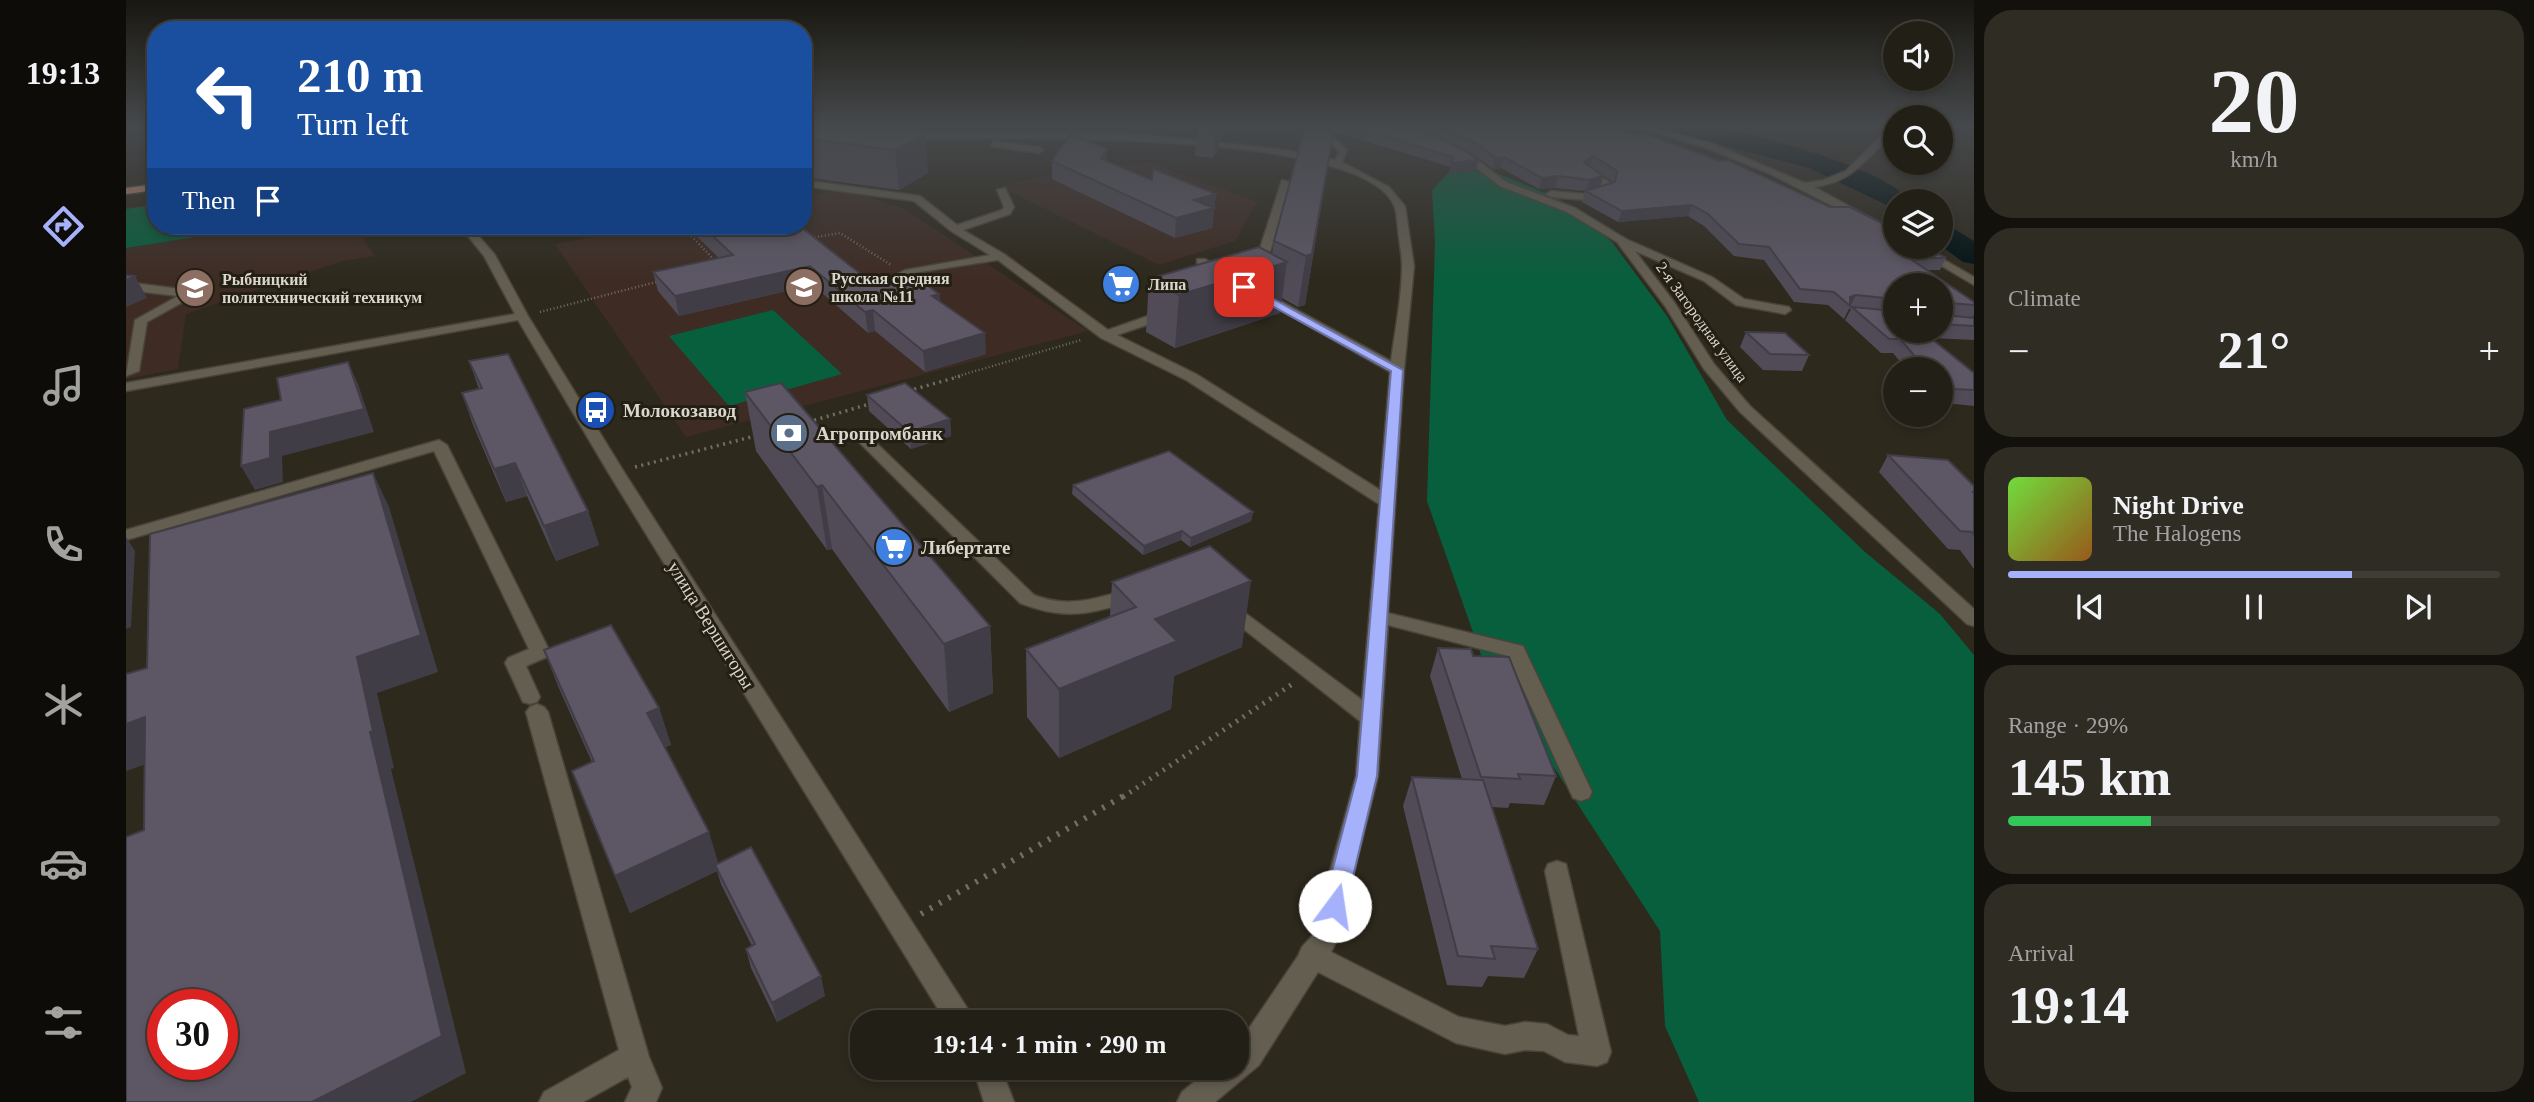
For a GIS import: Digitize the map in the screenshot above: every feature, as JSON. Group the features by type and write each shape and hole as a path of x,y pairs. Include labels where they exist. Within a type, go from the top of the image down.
{"main road":[{"path":"126,191 147,188"}],"street":[{"path":"1249,1055 1311,955 1324,940 1367,776 1397,370 1408,266 1400,206 1386,188 1365,177"},
{"name":"2-я Загородная улица","path":"1494,177 1503,184 1571,210 1621,240 1670,305 1709,366 1745,409 1974,620"},
{"path":"1503,184 1573,198 1600,195 1606,191 1608,185 1596,177"},
{"path":"1789,177 1808,185 1883,228"},
{"path":"1808,185 1832,183 1842,177"},
{"path":"1285,182 1252,290 1397,370"},
{"path":"812,184 917,198 955,229 1000,256 1106,335 1191,377 1389,503"},
{"path":"955,229 1006,212 1009,207 1002,190"},
{"path":"1795,193 1819,192"},
{"name":"улица Вершигоры","path":"472,235 489,255 522,316 616,472 954,1010"},
{"path":"1621,240 1709,279 1740,302 1785,310"},
{"path":"905,273 1000,256"},
{"path":"1935,259 1974,282"},
{"path":"1200,261 1235,280"},
{"path":"126,286 181,293 186,297 141,320 132,371 126,372"},
{"path":"1106,335 1181,309"},
{"path":"126,387 522,316"},
{"path":"863,438 1027,599 1049,609 1068,611 1096,606 1145,590"},
{"path":"126,535 439,445 540,652 514,663 534,704 635,1057 647,1088 640,1102"},
{"path":"1208,594 1312,670 1371,718"},
{"path":"1380,617 1516,651 1581,792"},
{"path":"1311,955 1456,1030 1505,1040 1525,1036 1547,1038 1565,1048 1597,1052 1557,871"},
{"path":"554,1102 635,1057"},
{"path":"991,1080 999,1102"},
{"path":"1192,1102 1218,1080"}],"path":[{"path":"806,235 810,238 840,233 905,273"},
{"path":"691,235 719,265 706,269"},
{"path":"522,316 667,279"},
{"path":"898,395 1003,362 1106,335"},
{"path":"797,425 885,399"},
{"path":"616,472 759,435"},
{"path":"900,926 1109,806 1312,670"}],"shaded area":[{"path":"1038,177 1191,177 1257,202 1235,241 1159,265 999,186"},
{"name":"Русская средняя школа №11","path":"844,189 905,209 1088,331 686,437 555,244 602,235 812,235 812,195"},
{"name":"Рыбницкий политехнический техникум","path":"147,204 147,235 361,235 375,256 342,261 186,314 178,369 126,379 126,208"}],"green space":[{"path":"1444,177 1507,177 1559,199 1612,242 1667,316 1727,420 1865,552 1940,614 1974,655 1974,1102 1699,1102 1665,1026 1660,931 1481,655 1427,501 1435,243 1432,190"},
{"path":"147,206 147,235 209,235 126,248 126,209"},
{"path":"773,310 842,374 729,406 669,336"}],"building":[{"path":"1088,177 1146,177 1152,180 1152,177 1174,177 1216,194 1194,200 1214,208 1176,218"},
{"path":"1291,177 1325,177 1312,254 1306,256 1274,241"},
{"path":"1569,177 1598,177 1589,180"},
{"path":"1616,177 1765,177 1830,207 1850,207 1883,224 1883,259 1910,259 1931,273 1883,273 1883,298 1856,295 1850,297 1850,306 1834,292 1800,289 1769,247 1739,244 1708,214 1692,205 1622,211 1586,191 1615,182"},
{"path":"712,235 811,235 876,286 916,277 939,294 932,296 985,333 923,351 873,310 865,312 810,266 675,296 653,272 733,255"},
{"path":"1259,247 1287,262 1179,295 1149,279"},
{"path":"1953,288 1974,302 1974,305 1953,303"},
{"path":"1852,307 1883,310 1883,334"},
{"path":"1953,316 1974,318 1974,326 1953,325"},
{"path":"1746,332 1785,333 1809,355 1770,354"},
{"path":"1903,343 1937,343 1974,373 1974,390 1953,387 1953,357 1916,357"},
{"path":"508,354 588,511 544,526 515,463 494,469 462,393 482,388 469,361"},
{"path":"348,362 364,409 270,432 270,458 241,466 244,409 281,400 277,378"},
{"path":"781,383 990,626 944,644 822,485 817,487 745,392"},
{"path":"905,383 950,419 909,432 867,395"},
{"path":"1169,451 1253,512 1191,538 1182,531 1144,546 1073,485"},
{"path":"1888,455 1948,460 1974,486 1974,535 1972,532 1960,531"},
{"path":"373,473 421,635 357,657 373,731 370,732 442,1036 312,1102 126,1102 126,837 144,830 145,717 126,724 126,674 147,668 150,534"},
{"path":"1210,546 1251,581 1155,619 1177,641 1059,689 1026,649 1136,607 1112,582"},
{"path":"611,625 659,708 647,713 709,832 615,876 572,771 594,761 544,650"},
{"path":"1438,648 1471,649 1473,656 1509,657 1556,776 1518,774 1520,779 1481,777"},
{"path":"1412,777 1483,780 1538,949 1491,946 1495,959 1458,956"},
{"path":"751,847 821,976 772,1003 746,949 755,944 715,865"}],"waterway":[{"path":"1854,177 1883,193"},
{"path":"1953,241 1974,255"}],"place":[{"name":"Липа","path":"1121,284"},
{"name":"Русская средняя школа №11","path":"804,287"},
{"name":"Рыбницкий политехнический техникум","path":"195,288"},
{"name":"Молокозавод","path":"596,410"},
{"name":"Агропромбанк","path":"789,433"},
{"name":"Либертате","path":"894,547"}],"route":[{"path":"1244,287 1397,370 1367,776 1335,906"}]}
